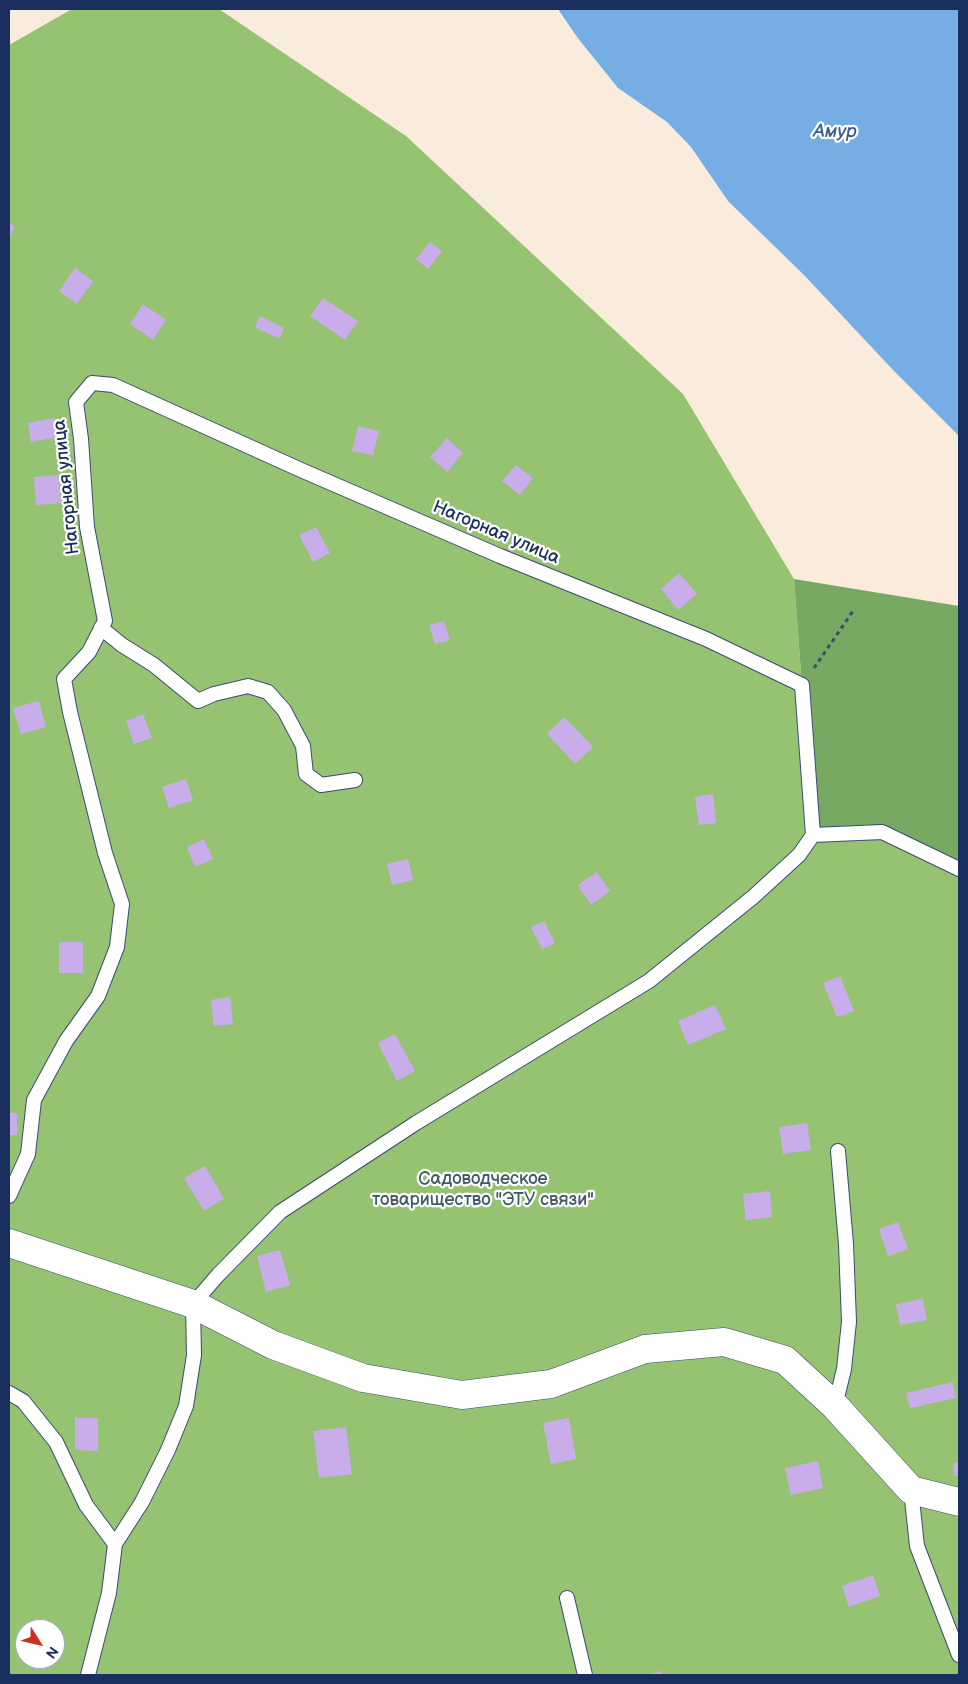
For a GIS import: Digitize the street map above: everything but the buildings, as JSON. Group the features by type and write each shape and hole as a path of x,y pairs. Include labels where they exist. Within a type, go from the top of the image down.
{"street":[{"path":"9,1243 193,1304 273,1345 363,1378 462,1395 551,1384 645,1349 724,1342 785,1360 835,1406 911,1490 959,1502"}],"lane":[{"name":"Нагорная улица","path":"9,1196 28,1154 34,1100 66,1041 98,996 118,947 122,904 105,853 70,712 64,679 89,652 105,621 87,527 81,439 76,402 92,383 113,385 301,470 472,544 706,639 802,685"},
{"path":"101,628 122,645 154,664 198,701 214,694 248,686 268,692 284,710 303,746 306,774 322,785 356,780"},
{"path":"88,1675 109,1593 115,1544 142,1502 168,1450 186,1406 194,1355 193,1304 218,1275 280,1212 416,1122 649,982 753,897 799,856 813,835 802,685"},
{"path":"813,835 882,832 959,869"},
{"path":"835,1406 844,1369 849,1322 846,1244 838,1151"},
{"path":"9,1393 23,1401 56,1442 86,1505 115,1544"},
{"path":"911,1490 917,1546 959,1655"},
{"path":"566,1598 585,1675"}],"path":[{"path":"802,685 853,611"}],"green space":[{"name":"Садоводческое товарищество \"ЭТУ связи\"","path":"72,9 219,9 406,136 683,394 794,579 813,834 882,832 959,869 959,1675 9,1675 9,45"},
{"path":"794,579 959,606 959,869 882,832 813,835"}],"water":[{"name":"Амур","path":"558,9 959,9 959,436 893,370 804,275 728,201 691,147 667,122 618,88 577,37"}]}
